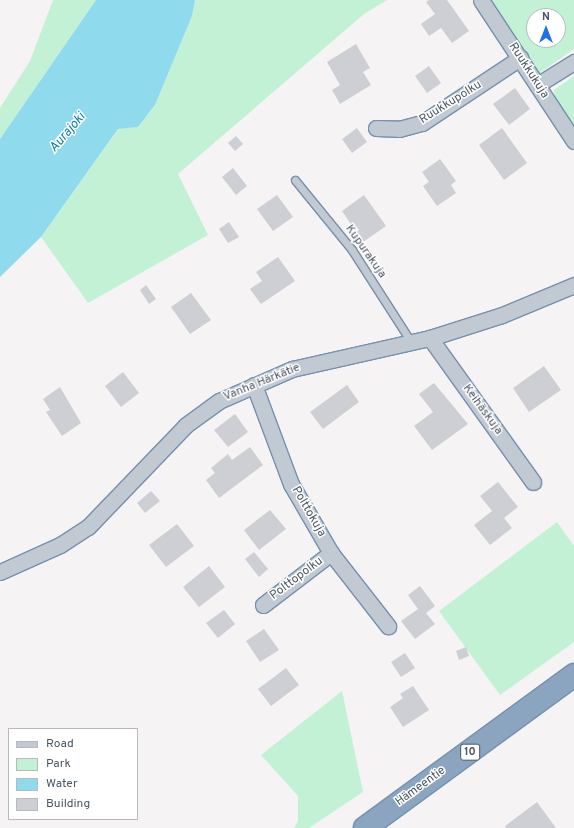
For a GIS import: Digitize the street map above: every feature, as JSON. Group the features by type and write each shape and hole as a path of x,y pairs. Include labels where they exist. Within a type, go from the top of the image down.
{"highway":[{"name":"Hämeentie","path":"365,828 574,675"}],"street":[{"name":"Ruukkukuja","path":"481,0 574,141"},
{"name":"Ruukkupolku","path":"376,128 399,129 422,123 520,58"},
{"path":"537,86 574,62"},
{"name":"Vanha Härkätie","path":"0,572 60,545 88,527 186,425 219,401 292,368 430,338 502,315 574,285"},
{"name":"Keihäskuja","path":"430,338 533,482"},
{"name":"Polttokuja","path":"254,385 291,484 331,553 388,626"},
{"name":"Polttopolku","path":"263,605 331,553"}],"lane":[{"name":"Kupurakuja","path":"295,180 352,250 411,342"}],"green space":[{"path":"53,0 96,0 0,139 0,108 30,61"},
{"path":"195,0 387,0 364,14 178,174 208,235 88,303 41,237 119,128 138,127 155,105 192,16"},
{"path":"489,0 574,0 574,49 538,74"},
{"path":"574,76 574,129 556,104 554,90"},
{"path":"557,522 574,546 574,642 500,695 439,611"},
{"path":"342,691 363,792 309,828 294,828 298,821 298,796 261,755"}],"water":[{"name":"Aurajoki","path":"96,0 195,0 192,16 155,105 138,127 118,129 41,237 0,277 0,139"}],"building":[{"path":"429,0 447,0 469,31 452,43 441,28 429,36 421,24 435,14 426,2"},
{"path":"356,44 370,68 363,72 371,85 340,104 332,90 340,85 327,62"},
{"path":"429,66 441,83 427,93 415,76"},
{"path":"515,88 530,109 509,125 493,104"},
{"path":"357,128 367,142 352,153 342,139"},
{"path":"502,128 527,163 504,180 479,145"},
{"path":"236,136 243,144 235,151 228,143"},
{"path":"440,159 456,181 451,185 456,193 437,206 423,186 429,182 422,172"},
{"path":"233,168 247,186 236,195 222,177"},
{"path":"277,195 293,217 273,231 257,209"},
{"path":"364,195 386,226 363,242 342,211"},
{"path":"229,222 239,237 228,243 219,229"},
{"path":"278,257 295,281 261,304 250,289 262,281 256,272"},
{"path":"146,285 156,299 149,304 140,290"},
{"path":"191,293 211,320 190,334 171,307"},
{"path":"544,366 561,390 529,412 513,388"},
{"path":"123,372 139,393 121,407 105,386"},
{"path":"434,383 468,424 432,450 414,426 433,412 419,394"},
{"path":"347,385 359,402 323,429 310,412"},
{"path":"60,387 81,423 62,436 46,412 50,410 43,399"},
{"path":"235,414 248,432 228,447 214,430"},
{"path":"250,447 263,465 219,498 206,480 215,473 211,468 228,454 232,460"},
{"path":"498,482 518,507 504,518 512,528 490,545 474,525 492,511 480,496"},
{"path":"151,491 160,501 145,513 137,503"},
{"path":"270,510 286,529 259,550 244,530"},
{"path":"177,524 194,546 166,567 149,545"},
{"path":"254,552 268,569 259,577 245,559"},
{"path":"209,566 225,587 199,607 183,587"},
{"path":"420,586 435,606 426,613 435,624 415,639 401,621 418,609 408,595"},
{"path":"224,610 235,624 218,638 206,623"},
{"path":"264,629 279,650 260,662 246,641"},
{"path":"466,647 469,656 459,660 456,651"},
{"path":"405,653 415,668 401,677 391,662"},
{"path":"286,668 299,685 271,706 258,689"},
{"path":"413,686 429,710 403,727 390,707 403,698 400,694"},
{"path":"537,802 556,828 506,828 505,826"}]}
